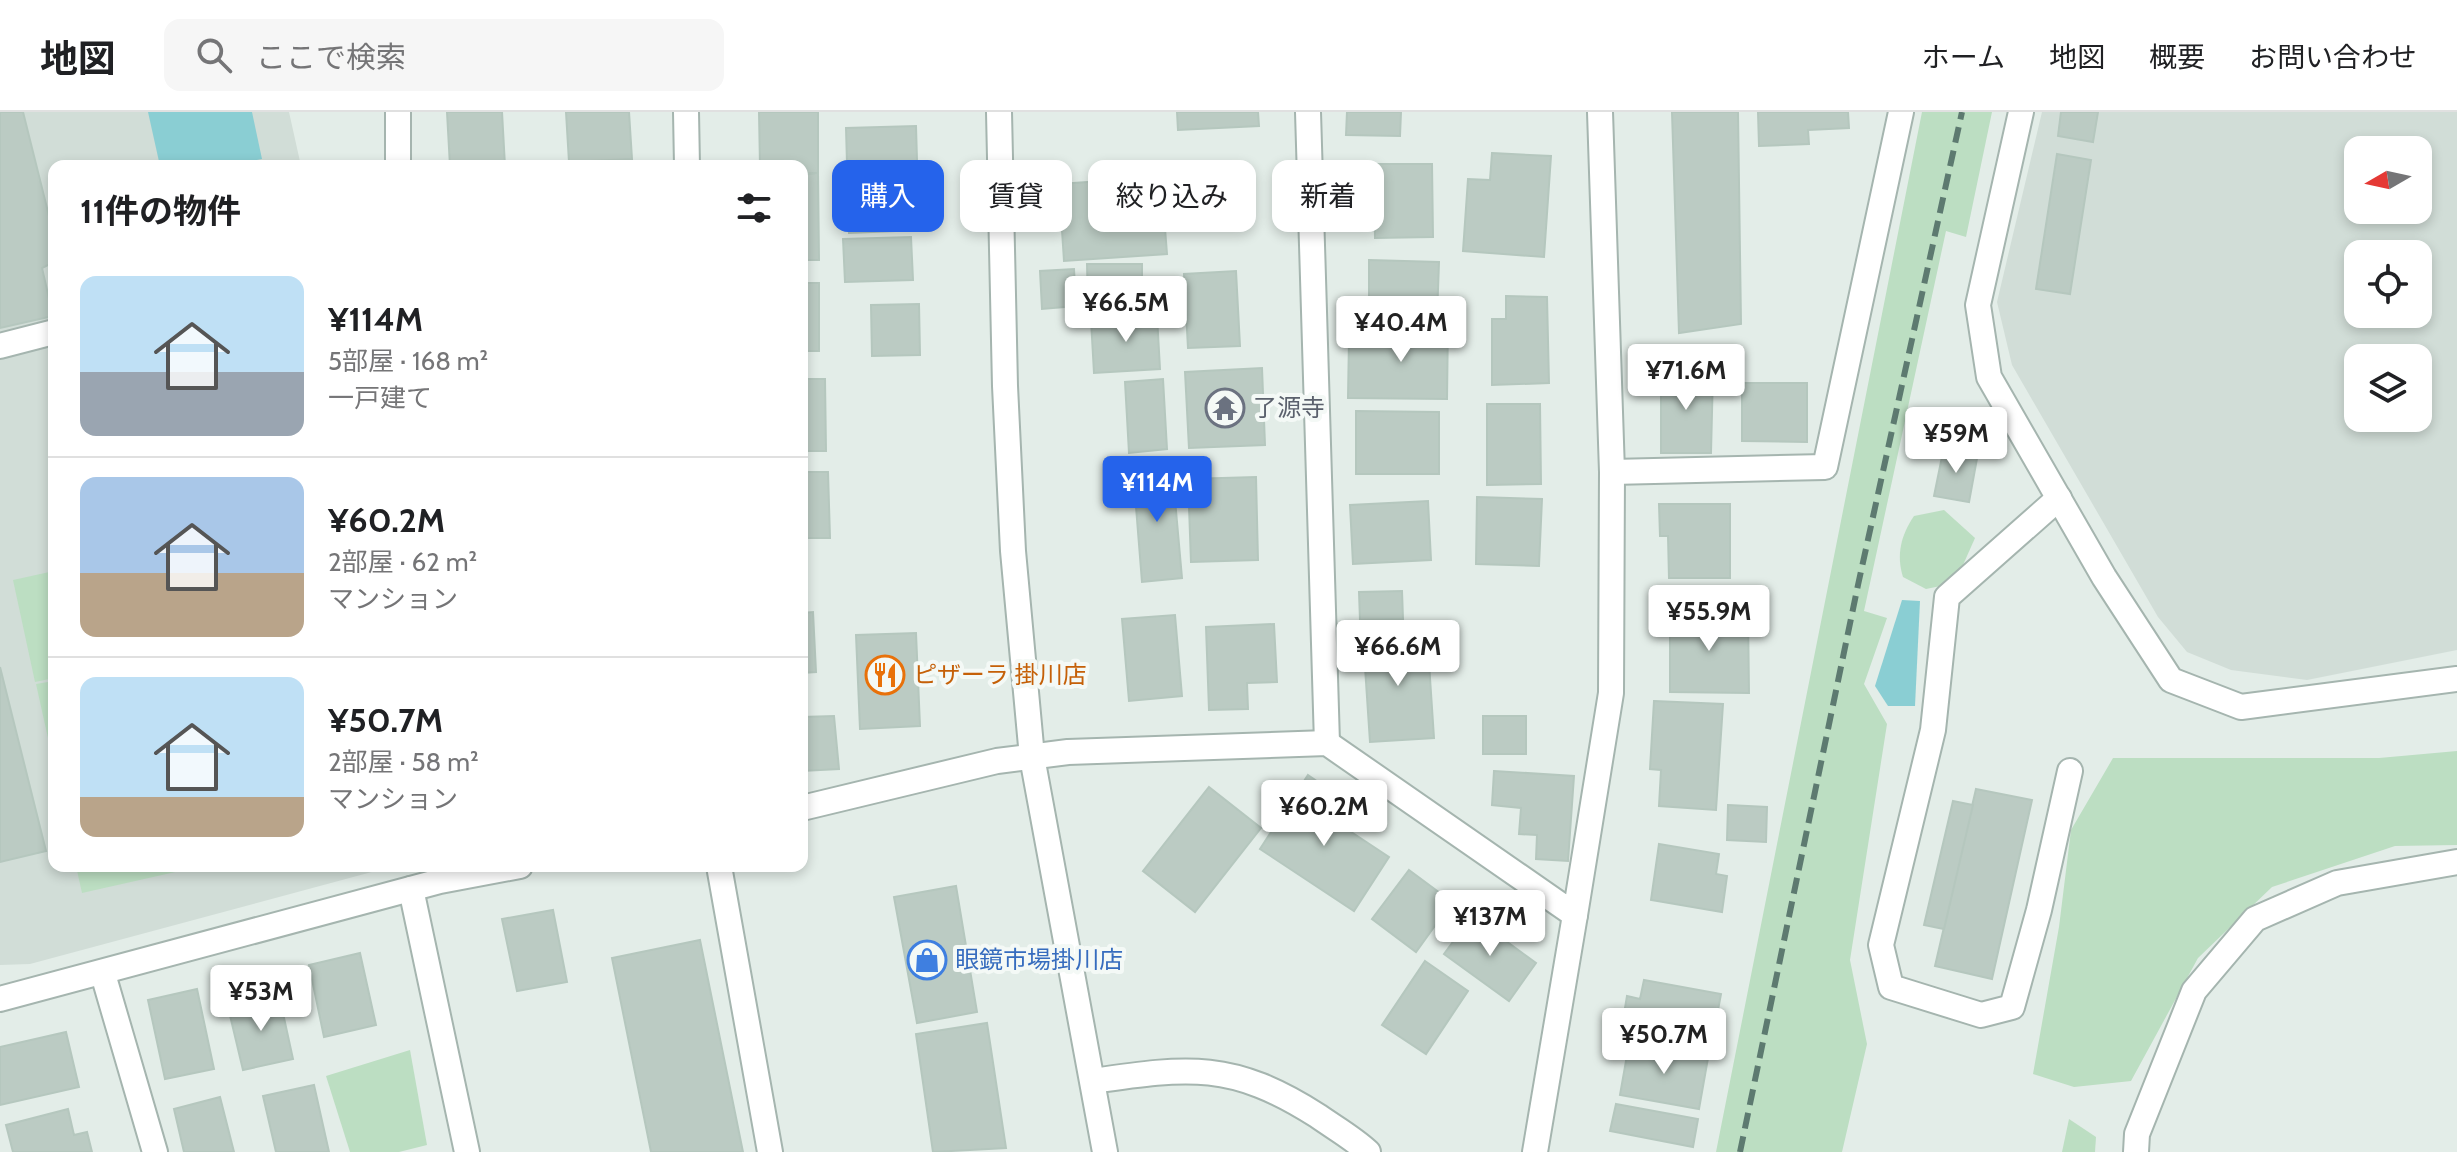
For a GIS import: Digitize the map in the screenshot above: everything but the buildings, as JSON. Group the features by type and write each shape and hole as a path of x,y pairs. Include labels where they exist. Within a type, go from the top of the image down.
{"street":[{"path":"398,112 398,160"},
{"path":"686,112 687,160"},
{"path":"999,112 1013,536 1032,757 1105,1152"},
{"path":"1308,112 1327,743"},
{"path":"1535,1152 1611,693 1612,472 1600,112"},
{"path":"1612,472 1825,467 1901,112"},
{"path":"2021,112 1978,305 1989,377 2104,577 2171,680 2241,707 2457,679"},
{"path":"0,346 48,334"},
{"path":"2059,498 1947,597 1933,730 1881,945 1891,987 1981,1015 2012,1007 2039,910 2070,771"},
{"path":"808,807 997,761 1068,752 1327,743 1575,915"},
{"path":"2136,1152 2137,1134 2194,991 2255,919 2337,883 2457,862"},
{"path":"0,999 103,974 411,889 438,874 458,872"},
{"path":"720,872 770,1152"},
{"path":"411,889 467,1152"},
{"path":"103,974 155,1152"},
{"path":"1093,1081 1171,1070 1221,1072 1258,1084 1301,1105 1368,1152"}],"shaded area":[{"path":"0,112 289,112 300,160 48,160 48,872 372,872 30,964 0,965"},
{"path":"2042,112 2457,112 2457,650 2307,680 2231,670 2187,652 2158,617 2012,365 1997,302"}],"green space":[{"path":"1922,112 1992,112 1966,237 1946,231 1864,611 1887,618 1864,684 1887,724 1850,960 1867,1044 1842,1152 1716,1152"},
{"path":"1944,510 1975,538 1955,583 1926,589 1903,577 1901,545 1914,516"},
{"path":"48,572 48,679 35,682 13,580"},
{"path":"48,682 48,738 36,684"},
{"path":"2457,751 2457,845 2395,846 2272,887 2198,958 2131,1081 2074,1087 2033,1074 2059,927 2071,830 2113,758 2379,758"},
{"path":"77,872 175,872 82,893"},
{"path":"410,1050 427,1145 399,1152 350,1152 326,1076"},
{"path":"2069,1119 2096,1137 2095,1152 2062,1152"}],"water":[{"path":"148,112 252,112 262,159 159,160"},
{"path":"1902,600 1920,601 1915,706 1888,706 1875,686"}],"railway":[{"path":"1740,1152 1858,585 1962,112"}],"place":[{"name":"了源寺","path":"1225,408"},
{"name":"ピザーラ 掛川店","path":"885,675"},
{"name":"眼鏡市場掛川店","path":"927,960"}]}
